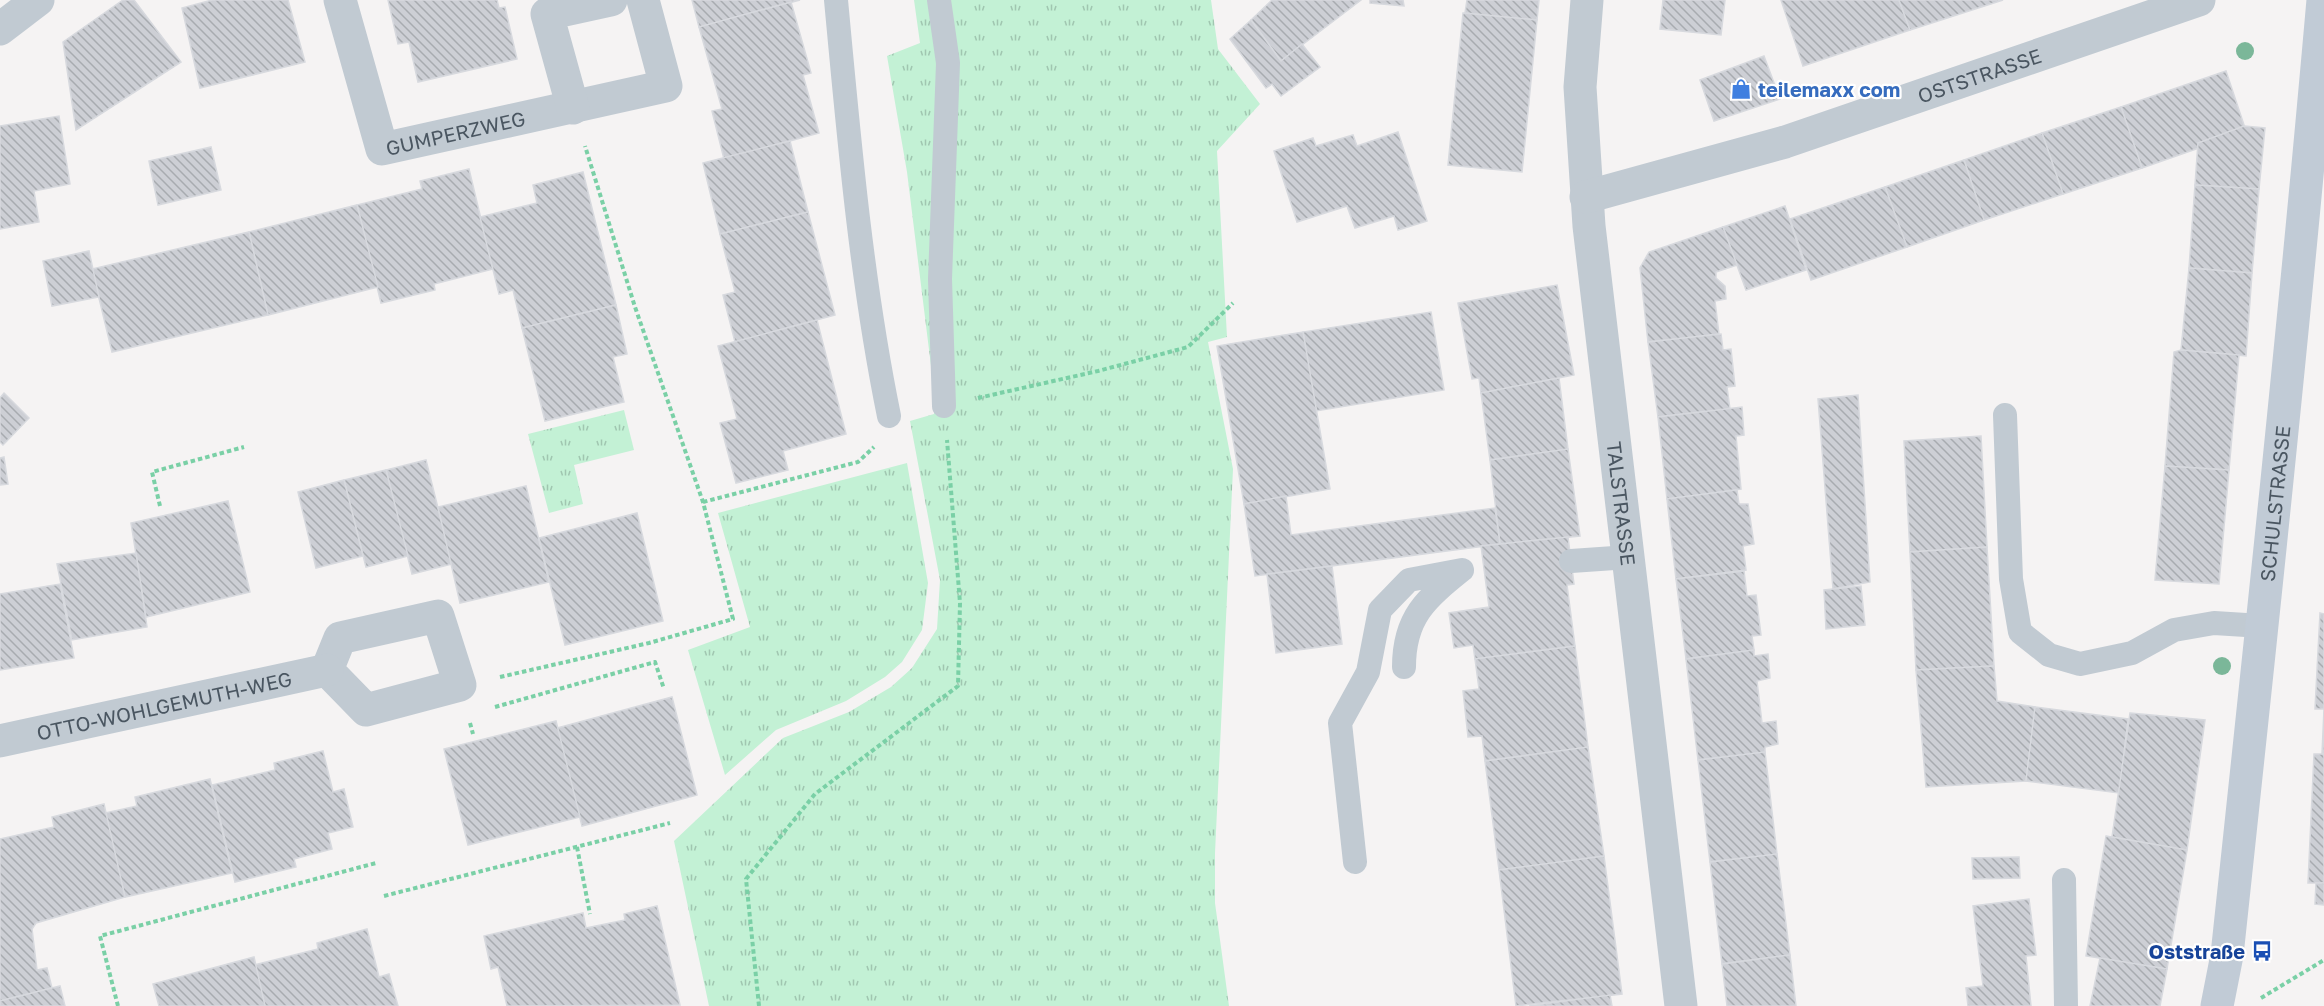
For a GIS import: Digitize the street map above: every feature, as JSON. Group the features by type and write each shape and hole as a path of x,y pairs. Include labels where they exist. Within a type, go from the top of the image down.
{"main road":[{"name":"SCHULSTRASSE","path":"2218,1002 2227,955 2296,302 2323,0"}],"street":[{"path":"0,29 38,0"},
{"name":"GUMPERZWEG","path":"340,0 382,149 666,86 644,0"},
{"path":"573,108 547,14 611,0"},
{"name":"TALSTRASSE","path":"1587,0 1580,87 1588,212 1681,1006"},
{"name":"OSTSTRASSE","path":"1588,212 2199,0"},
{"path":"438,615 460,685 366,710 327,670 340,638 438,615"},
{"name":"OTTO-WOHLGEMUTH-WEG","path":"0,741 327,670"}],"lane":[{"path":"836,0 853,179 874,345 889,416"},
{"path":"939,0 948,63 940,279 944,406"},
{"path":"2005,415 2012,579 2020,632 2049,655 2080,664 2132,653 2174,630 2214,622 2262,626"},
{"path":"1570,561 1629,557"},
{"path":"1355,862 1340,723 1368,672 1380,610 1409,580 1473,569 1433,593 1410,624 1406,639 1404,667"},
{"path":"2064,880 2066,1006"}],"path":[{"path":"460,685 649,644 733,619 703,502 635,308 573,108"},
{"path":"759,1006 746,879 815,794 958,686 960,603 944,406 1188,347 1233,303"},
{"path":"703,502 858,462 879,443"},
{"path":"160,506 152,472 244,447"},
{"path":"490,708 655,662 664,689"},
{"path":"384,896 670,823"},
{"path":"577,847 590,914"},
{"path":"118,1006 100,936 376,863"},
{"path":"2218,1002 2255,1001 2324,960"}],"green space":[{"path":"914,0 1211,0 1218,49 1260,104 1217,151 1227,337 1208,342 1233,469 1215,853 1215,903 1229,1006 709,1006 674,841 783,738 849,712 891,687 912,668 937,629 940,580 910,421 934,414 934,390 907,172 887,56 920,43"},
{"path":"624,410 634,450 574,465 583,504 549,513 528,434"},
{"path":"907,463 928,583 922,630 902,662 885,677 846,701 776,730 725,775 688,650 750,627 718,513"}],"building":[{"path":"123,0 134,0 181,62 76,130 63,42"},
{"path":"212,0 288,0 305,62 200,88 182,8"},
{"path":"388,0 497,0 499,8 505,7 517,59 418,82 409,42 398,44"},
{"path":"692,0 800,0 699,27"},
{"path":"1272,0 1361,0 1281,61 1251,20"},
{"path":"1370,0 1403,0 1404,6 1370,3"},
{"path":"1467,0 1539,0 1537,20 1465,13"},
{"path":"1663,0 1725,0 1721,35 1660,29"},
{"path":"1781,0 1899,0 1910,30 1803,66"},
{"path":"1899,0 2003,0 1910,30"},
{"path":"791,2 811,73 803,75 819,133 724,159 712,111 722,109 699,27"},
{"path":"1463,13 1537,20 1522,172 1448,165"},
{"path":"1251,20 1281,61 1302,44 1320,67 1281,96 1272,84 1266,88 1230,39"},
{"path":"1764,56 1780,99 1714,121 1700,80"},
{"path":"2226,71 2245,128 2198,143 2199,148 2142,168 2121,107"},
{"path":"2121,107 2142,168 2063,194 2042,133"},
{"path":"59,116 70,184 34,191 39,222 0,229 0,126"},
{"path":"2244,126 2265,128 2259,189 2195,185 2198,143"},
{"path":"1398,132 1427,221 1398,230 1394,216 1355,228 1347,206 1297,222 1274,151 1313,138 1316,146 1353,135 1357,146"},
{"path":"2042,133 2063,194 1984,220 1964,160"},
{"path":"790,141 808,212 720,234 703,163"},
{"path":"211,147 221,190 158,205 149,161"},
{"path":"1964,160 1984,220 1907,247 1885,187"},
{"path":"469,169 493,269 434,284 435,290 381,303 357,205 422,189 420,181"},
{"path":"583,172 616,305 522,328 513,290 499,294 480,217 537,203 533,185"},
{"path":"2195,185 2259,189 2252,273 2189,268"},
{"path":"1885,187 1907,247 1811,280 1790,219"},
{"path":"357,205 378,287 268,315 249,232"},
{"path":"1785,206 1806,270 1746,290 1723,227"},
{"path":"808,212 835,315 735,342 723,295 735,292 720,234"},
{"path":"1723,227 1737,265 1716,272 1716,278 1725,286 1726,299 1715,301 1719,334 1648,342 1640,268 1649,252"},
{"path":"249,232 268,315 112,352 92,269"},
{"path":"89,251 99,297 52,306 43,261"},
{"path":"2189,268 2252,273 2246,356 2181,350"},
{"path":"1557,285 1574,375 1481,393 1479,378 1472,379 1458,303"},
{"path":"616,305 627,354 613,357 624,402 545,421 522,328"},
{"path":"1431,312 1444,390 1316,411 1303,332"},
{"path":"817,320 846,434 783,451 788,470 736,483 720,423 737,419 718,346"},
{"path":"1303,332 1330,489 1244,504 1217,346"},
{"path":"1721,334 1723,350 1731,349 1735,386 1727,387 1730,409 1658,417 1648,342"},
{"path":"2181,350 2239,355 2229,470 2165,466 2174,352"},
{"path":"1559,378 1568,449 1490,460 1481,393"},
{"path":"4,393 29,418 3,445 0,442 0,398"},
{"path":"1858,395 1870,582 1833,589 1818,399"},
{"path":"1742,407 1744,435 1736,436 1741,489 1667,499 1658,417"},
{"path":"1981,436 1987,547 1910,552 1904,441"},
{"path":"1568,449 1580,536 1500,544 1490,460"},
{"path":"4,457 8,484 0,485 0,458"},
{"path":"426,460 452,564 412,574 386,470"},
{"path":"2165,466 2229,470 2219,584 2155,580"},
{"path":"386,470 408,556 366,567 344,480"},
{"path":"344,480 363,556 316,568 298,492"},
{"path":"526,486 549,582 460,603 438,507"},
{"path":"1737,490 1739,504 1748,504 1754,544 1743,546 1746,570 1676,579 1667,499"},
{"path":"1286,496 1291,535 1495,508 1500,544 1255,576 1244,504"},
{"path":"228,501 250,592 146,617 131,523"},
{"path":"637,513 663,621 565,645 539,538"},
{"path":"1568,537 1574,584 1567,585 1575,646 1475,659 1473,645 1454,648 1449,613 1489,607 1481,546"},
{"path":"1987,547 1994,666 1916,670 1910,552"},
{"path":"136,553 147,627 72,640 57,564"},
{"path":"1332,566 1342,644 1276,653 1267,574"},
{"path":"1744,571 1747,596 1756,595 1761,635 1752,636 1754,650 1686,659 1676,579"},
{"path":"60,584 74,658 0,670 0,594"},
{"path":"1861,586 1865,625 1826,629 1824,590"},
{"path":"2320,613 2324,614 2324,709 2315,709"},
{"path":"1575,646 1588,747 1485,761 1482,736 1468,737 1463,691 1479,689 1475,659"},
{"path":"1754,650 1754,656 1768,654 1770,678 1757,681 1762,723 1776,721 1778,744 1765,747 1765,752 1698,760 1686,659"},
{"path":"1994,666 1997,701 2035,707 2026,781 1926,787 1916,670"},
{"path":"672,697 697,795 582,826 557,728"},
{"path":"2035,707 2128,719 2119,793 2026,781"},
{"path":"2324,709 2324,754 2322,754"},
{"path":"2130,713 2205,720 2187,850 2112,837"},
{"path":"556,721 580,817 468,845 444,749"},
{"path":"1588,747 1604,856 1499,870 1485,761"},
{"path":"323,751 333,792 344,789 353,827 328,833 332,849 294,859 296,867 235,882 212,785 275,770 274,763"},
{"path":"1765,752 1777,854 1710,862 1698,760"},
{"path":"2314,754 2324,754 2324,883 2308,883"},
{"path":"210,779 232,873 125,897 105,813 137,806 135,797"},
{"path":"104,804 125,897 36,923 32,929 37,970 47,968 52,988 0,1001 0,839 54,827 52,817"},
{"path":"2106,836 2187,850 2167,969 2086,956"},
{"path":"1777,854 1790,955 1722,964 1710,862"},
{"path":"1604,856 1622,994 1516,1006 1499,870"},
{"path":"2019,857 2020,878 1973,879 1972,858"},
{"path":"2316,883 2324,883 2324,905 2315,904"},
{"path":"2029,899 2036,955 2026,956 2031,1006 1968,1006 1966,988 1983,986 1973,906"},
{"path":"657,906 680,1005 507,1006 498,967 491,969 484,936 583,913 586,928 625,920 624,914"},
{"path":"367,929 379,977 389,974 398,1006 265,1006 254,965 318,949 317,943"},
{"path":"1790,955 1796,1006 1727,1006 1722,964"},
{"path":"254,957 265,1006 159,1006 153,984"},
{"path":"2100,958 2167,969 2160,1006 2090,1006"},
{"path":"60,986 65,1006 0,1006 0,1001"},
{"path":"1610,995 1612,1006 1529,1006"}],"place":[{"name":"teilemaxx com","path":"1741,89"},
{"name":"Oststraße","path":"2262,951"}]}
